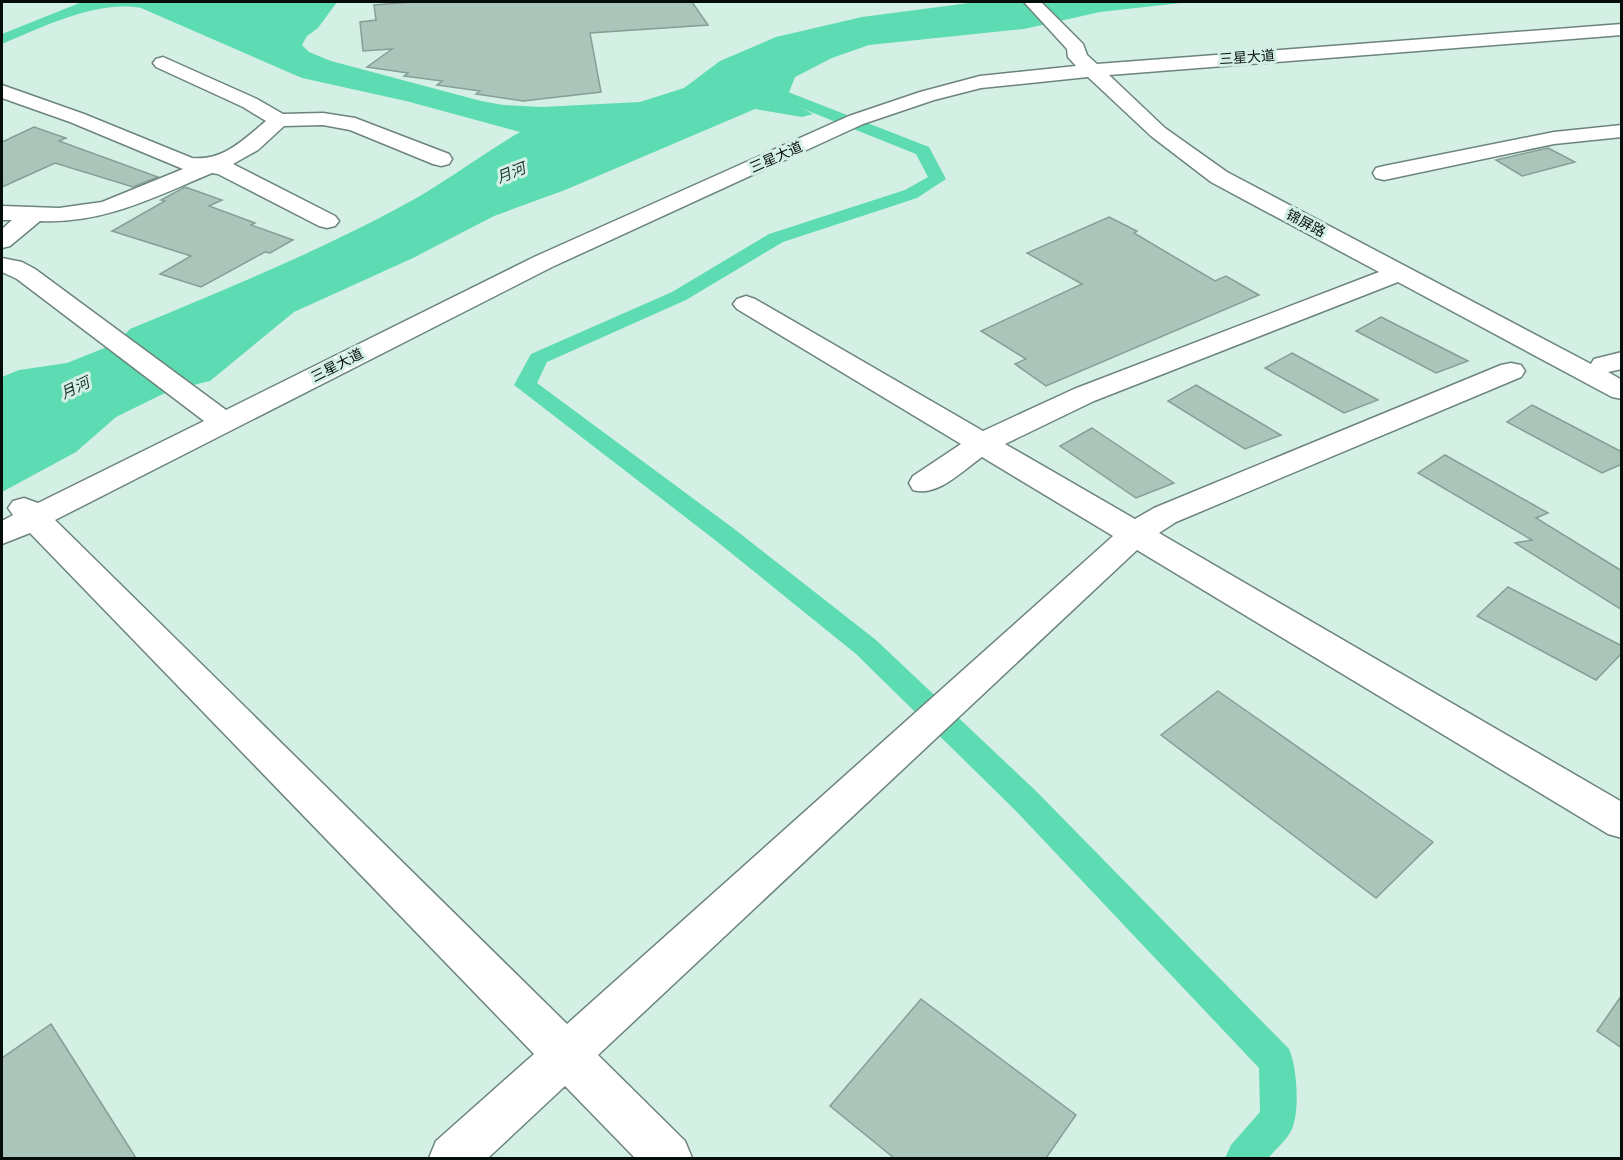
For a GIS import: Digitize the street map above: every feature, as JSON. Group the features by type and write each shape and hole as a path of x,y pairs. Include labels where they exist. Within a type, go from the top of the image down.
{"street":[{"name":"锦屏路","path":"1032,2 1061,23"},
{"name":"锦屏路","path":"1051,2 1076,48 1176,129 1236,172 1616,366"},
{"name":"三星大道","path":"15,519 218,418 543,262 847,120 980,82 1033,75 1094,63 1622,17"},
{"name":"三星大道","path":"1094,63 1622,29"},
{"path":"163,63 250,103 279,120 323,119 355,124 441,159"},
{"name":"锦屏路","path":"1094,63 1158,132 1219,177 1622,391"},
{"path":"2,91 77,118 188,164 223,168 327,221"},
{"path":"2,213 81,214 107,208 210,166 250,145 279,120"},
{"path":"1384,173 1554,138 1622,131"},
{"path":"2,241 33,215"},
{"path":"2,265 13,267 26,274 218,418"},
{"path":"924,483 982,443 1084,395 1399,273"},
{"path":"746,304 1622,822"},
{"path":"453,1158 1135,534 1165,515 1511,371"},
{"path":"15,519 669,1158"}],"water":[{"name":"月河","path":"82,2 337,2 318,28 307,36 302,45 309,52 331,61 481,101 503,105 542,107 640,102 684,88 720,61 776,37 862,17 977,2 1190,2 1100,12 1024,29 869,45 832,58 795,77 786,100 813,114 802,117 755,109 565,190 494,216 413,258 294,312 210,381 169,391 116,417 76,452 2,492 2,377 19,370 67,363 117,343 130,329 334,241 416,198 520,132 406,101 302,78 141,8 106,8 88,11 2,44 2,34"}],"building":[{"path":"412,2 692,2 708,25 590,33 601,92 523,101 476,94 480,91 437,85 442,81 404,76 408,73 367,67 392,49 363,51 360,22 376,20 374,5"},
{"path":"34,127 66,138 59,141 158,177 133,187 55,163 2,187 2,142"},
{"path":"1548,148 1575,162 1522,176 1496,160"},
{"path":"185,187 222,200 209,206 255,223 251,225 293,240 270,253 265,252 201,287 160,274 191,256 112,231"},
{"path":"1109,217 1137,231 1134,233 1215,281 1226,276 1259,295 1046,386 1015,364 1026,359 981,331 1082,284 1027,253"},
{"path":"1381,317 1468,361 1436,373 1356,331"},
{"path":"1292,353 1378,400 1344,413 1265,368"},
{"path":"1196,385 1281,435 1245,449 1168,401"},
{"path":"1532,405 1622,452 1622,464 1602,473 1507,422"},
{"path":"1092,428 1174,483 1136,498 1060,446"},
{"path":"1445,455 1548,513 1536,518 1622,571 1622,610 1515,543 1532,540 1418,473"},
{"path":"1508,587 1622,646 1622,653 1596,680 1477,616"},
{"path":"1218,691 1433,842 1376,898 1161,735"},
{"path":"1622,995 1622,1048 1597,1031"},
{"path":"921,999 1076,1115 1046,1158 894,1158 830,1106"},
{"path":"51,1024 136,1158 2,1158 2,1058"}],"waterway":[{"path":"758,79 782,95 923,151 937,179 911,194 776,238 679,296 538,358 525,385 724,534 866,647 1025,800 1277,1061 1278,1119 1244,1158"}]}
